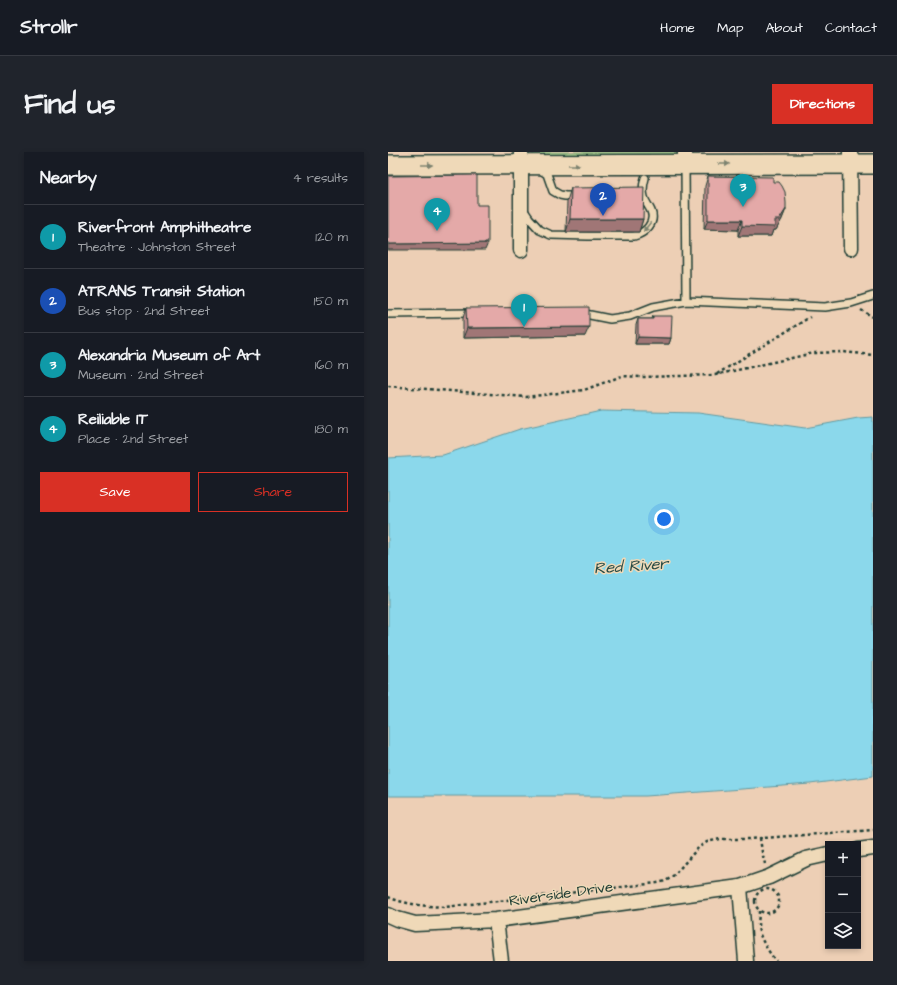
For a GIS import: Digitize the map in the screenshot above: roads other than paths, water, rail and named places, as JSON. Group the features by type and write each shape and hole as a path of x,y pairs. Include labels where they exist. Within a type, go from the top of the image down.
{"main road":[{"path":"388,165 522,158 657,164 685,158 850,158 873,164"}],"street":[{"path":"522,158 522,250"},
{"path":"850,158 850,248"},
{"path":"861,850 873,848"},
{"name":"Riverside Drive","path":"388,915 415,924 496,920 740,887 769,877 806,859 825,855"},
{"path":"740,887 746,961"},
{"path":"496,920 501,961"}],"lane":[{"path":"522,158 547,174 553,191 565,196 580,196"},
{"path":"685,158 686,302"},
{"path":"637,188 657,164"},
{"path":"522,205 529,218 540,230 551,235 634,236 641,234 651,224 651,212 643,196 642,187 645,178"},
{"path":"571,313 610,319 630,316 653,307 686,302 825,307 851,303 873,296"},
{"path":"388,314 479,313"}],"water":[{"name":"Red River","path":"601,411 698,413 805,428 858,418 873,417 873,776 810,784 646,796 388,796 388,458 443,455 520,429"}],"place":[{"name":"Alexandria Museum of Art","path":"743,207"},
{"name":"ATRANS Transit Station","path":"603,216"},
{"name":"Reiliable IT","path":"437,231"},
{"name":"Riverfront Amphitheatre","path":"524,327"}]}
